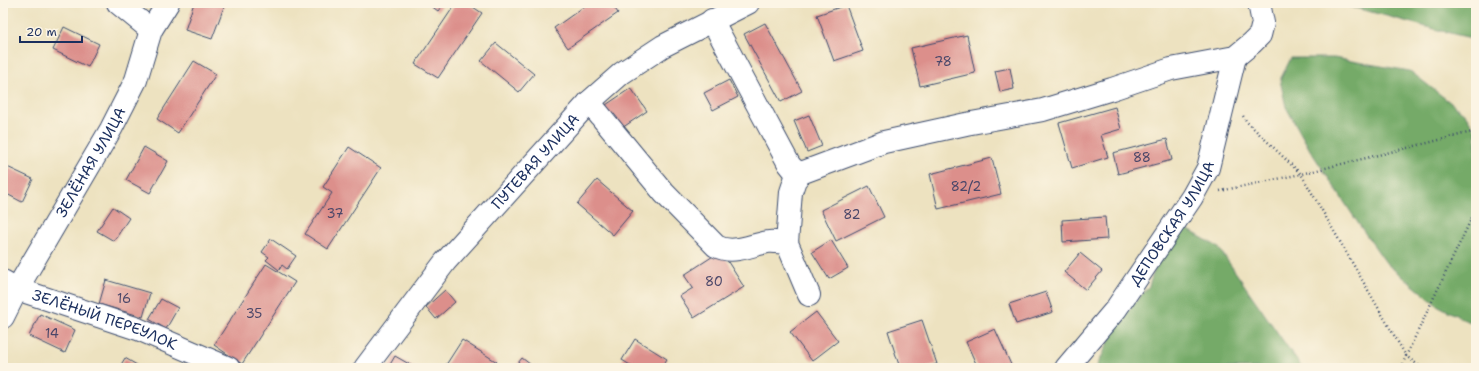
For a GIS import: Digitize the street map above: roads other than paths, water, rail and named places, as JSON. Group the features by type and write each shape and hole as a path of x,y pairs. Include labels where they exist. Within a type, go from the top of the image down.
{"street":[{"path":"118,3 151,30"},
{"name":"ЗЕЛЁНАЯ УЛИЦА","path":"3,317 10,285 111,129 136,80 151,30 168,3"},
{"name":"ПУТЕВАЯ УЛИЦА","path":"365,368 445,262 589,102 622,73 651,53 712,20 748,3"},
{"path":"809,295 787,243 791,192 795,180 801,173 884,142 966,124 1043,110 1171,69 1235,57 1260,35 1264,23 1259,3"},
{"path":"712,20 788,164 793,169 801,173"},
{"name":"ДЕПОВСКАЯ УЛИЦА","path":"1066,368 1116,309 1192,197 1208,168 1235,57"},
{"path":"589,102 664,193 716,246 730,251 770,242 787,243"},
{"name":"ЗЕЛЁНЫЙ ПЕРЕУЛОК","path":"10,285 138,329 229,368"}]}
